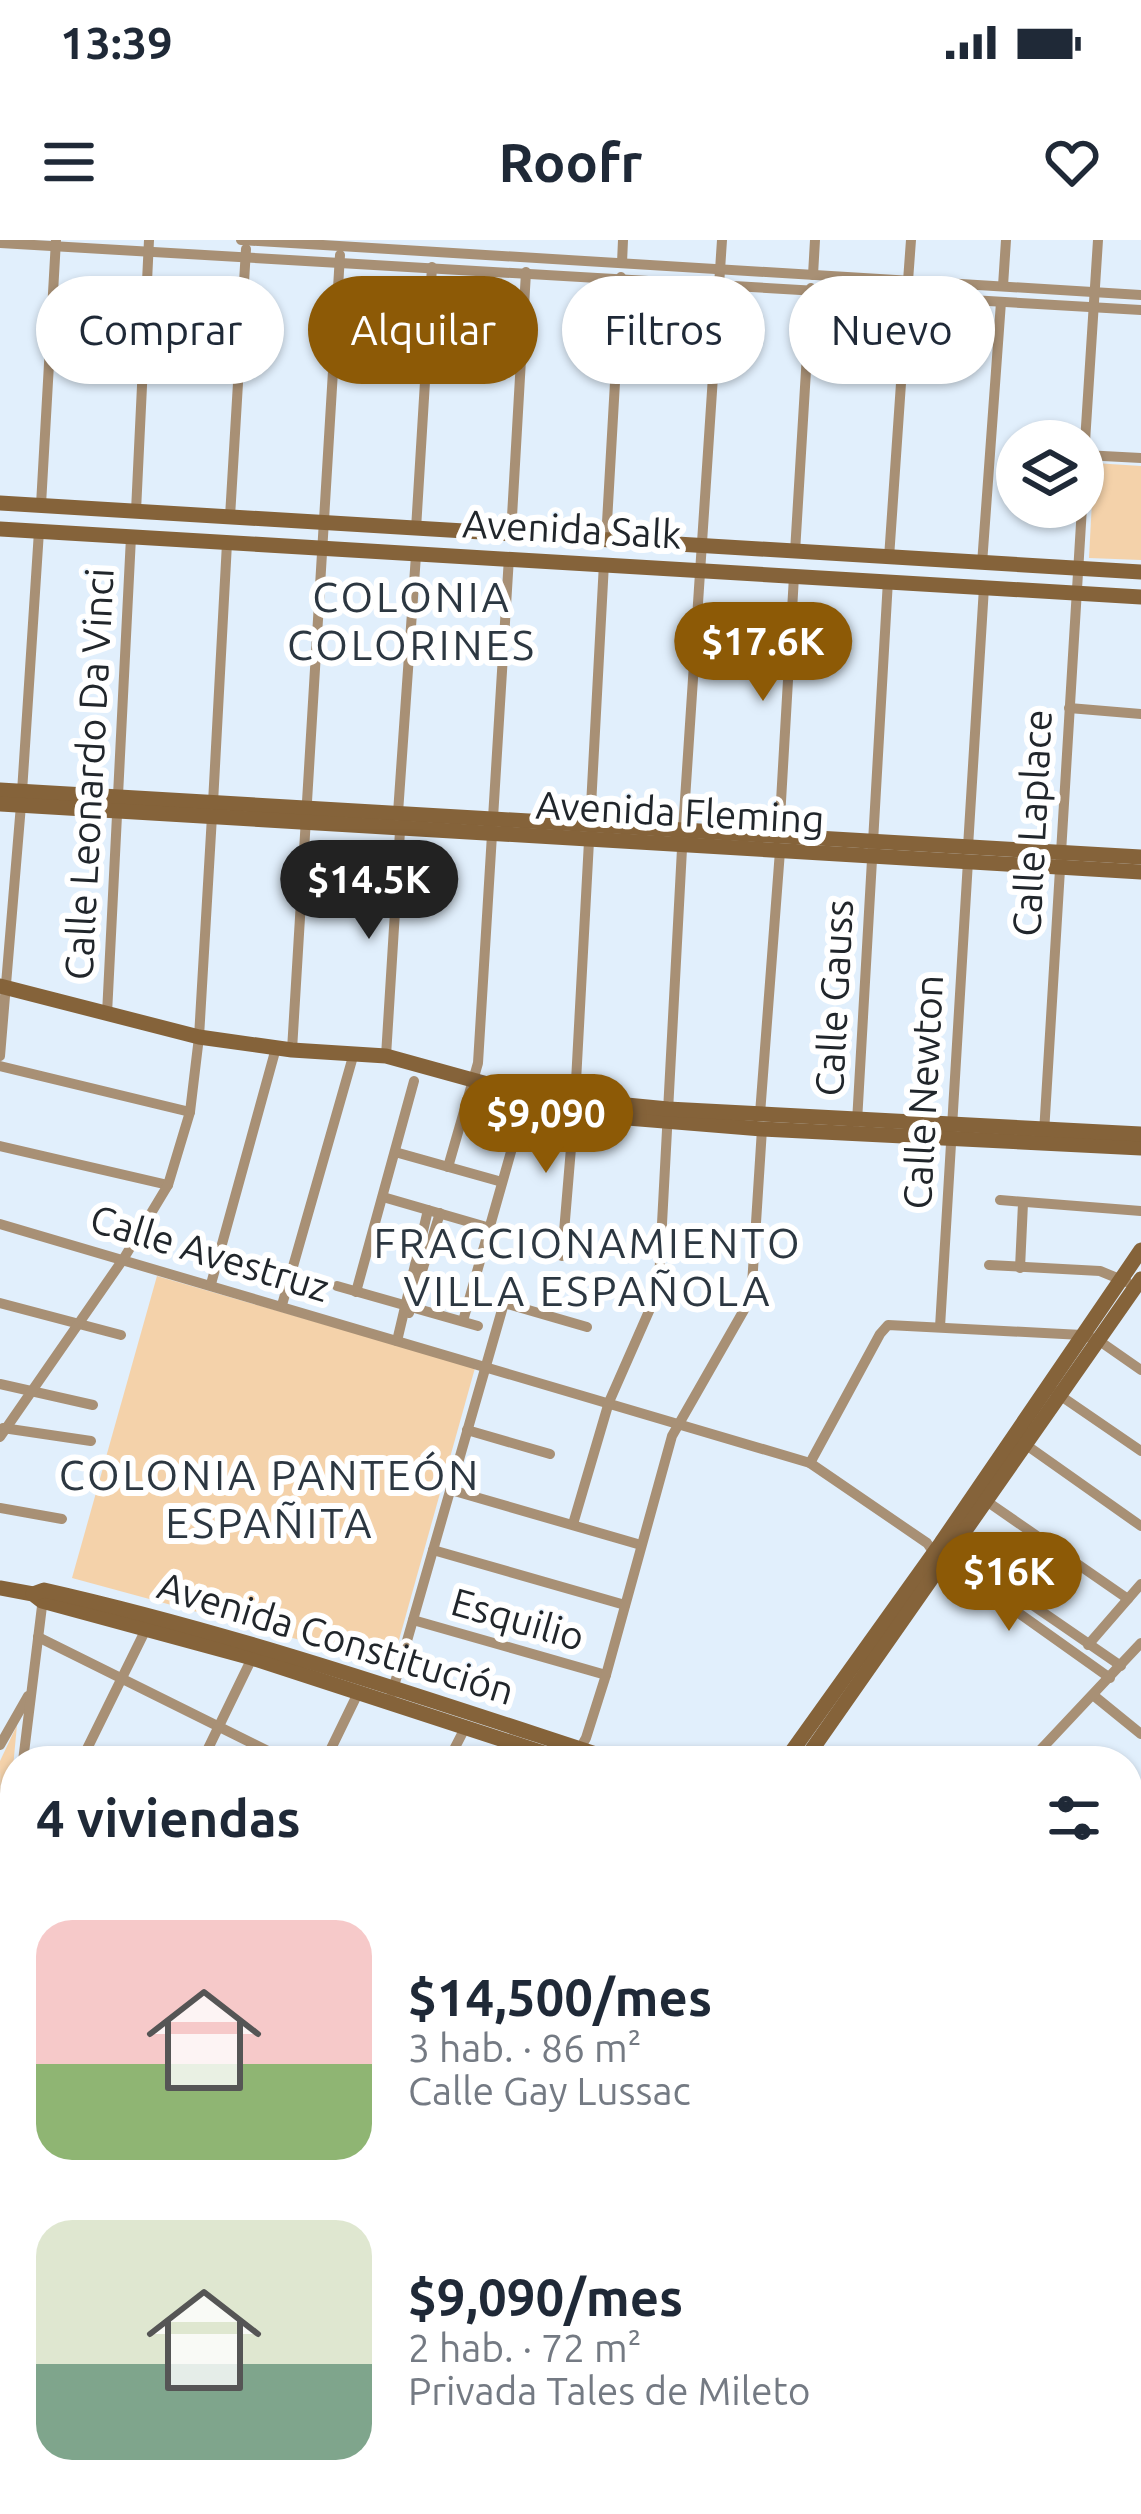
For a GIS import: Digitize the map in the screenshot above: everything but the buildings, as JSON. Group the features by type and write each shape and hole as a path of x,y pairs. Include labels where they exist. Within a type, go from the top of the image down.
{"main road":[{"name":"Avenida Salk","path":"0,503 1141,572"},
{"name":"Avenida Salk","path":"0,529 1141,597"},
{"name":"Avenida Fleming","path":"0,790 22,798 1060,860 1141,872"},
{"name":"Avenida Fleming","path":"0,804 22,798"},
{"name":"Avenida Fleming","path":"1060,860 1141,857"},
{"path":"4,987 199,1036 284,1049 386,1056 570,1105 668,1116 1044,1136 1140,1148"},
{"path":"1044,1136 1141,1133"},
{"path":"814,1746 940,1551 1090,1338 1135,1284 1141,1250"},
{"name":"Avenida Constitución","path":"0,1588 151,1615 541,1746"},
{"name":"Avenida Constitución","path":"40,1595 359,1691 392,1694 465,1728 532,1746"},
{"path":"797,1746 887,1632"}],"street":[{"path":"230,517 245,240 435,246 789,279"},
{"path":"527,257 528,240"},
{"path":"622,263 623,240"},
{"path":"720,276 722,240"},
{"path":"812,276 815,240"},
{"path":"908,276 911,240"},
{"path":"1003,286 1006,240"},
{"path":"1086,420 1098,240"},
{"path":"0,243 149,245 245,256 602,276"},
{"path":"41,506 56,243"},
{"path":"212,1284 284,1049 305,816 341,243"},
{"path":"136,511 149,245"},
{"path":"416,529 432,267"},
{"path":"511,535 526,272"},
{"path":"995,285 1141,295"},
{"path":"995,302 1141,310"},
{"path":"982,564 1001,302"},
{"path":"606,540 615,384"},
{"path":"573,1524 609,1402 657,1293 712,384"},
{"path":"795,552 806,384"},
{"path":"889,558 901,384"},
{"path":"1104,456 1141,458"},
{"name":"Calle Laplace","path":"1044,1136 1081,528"},
{"path":"0,1056 39,531"},
{"name":"Calle Leonardo Da Vinci","path":"107,1013 131,537"},
{"path":"91,1442 2,1431 124,1258 168,1185 190,1112 199,1036 227,543"},
{"path":"386,1056 416,555"},
{"path":"448,1167 474,1080 509,557"},
{"path":"562,1256 604,562"},
{"path":"577,1746 606,1675 679,1422 744,1310 752,1285 794,575"},
{"name":"Calle Gauss","path":"857,1126 888,580"},
{"name":"Calle Newton","path":"940,1327 984,587"},
{"path":"1069,708 1141,714"},
{"path":"282,1306 354,1053"},
{"path":"0,1066 190,1112"},
{"path":"356,1292 414,1081"},
{"path":"464,1322 522,1113"},
{"path":"1140,1148 1141,1133"},
{"path":"0,1146 168,1185"},
{"path":"395,1152 502,1182"},
{"path":"383,1197 490,1228"},
{"path":"1000,1200 1141,1211"},
{"path":"1020,1268 1023,1203"},
{"path":"397,1341 434,1212"},
{"name":"Calle Avestruz","path":"0,1224 810,1463 940,1551"},
{"path":"989,1265 1100,1271 1135,1284"},
{"path":"338,1286 406,1312 478,1326"},
{"path":"392,1694 504,1303 587,1327"},
{"path":"0,1304 121,1335"},
{"path":"810,1463 888,1325 1090,1338 1141,1370"},
{"path":"0,1384 93,1405"},
{"path":"1053,1391 1141,1451"},
{"path":"467,1430 550,1454"},
{"path":"1020,1441 1141,1526"},
{"path":"451,1490 641,1545"},
{"path":"981,1497 1128,1600"},
{"path":"0,1508 62,1519"},
{"path":"433,1550 625,1605"},
{"path":"940,1551 1121,1666"},
{"path":"940,1551 1110,1678"},
{"path":"1079,1655 1141,1584"},
{"path":"22,1746 21,1719 38,1636 40,1595"},
{"name":"Esquilio","path":"413,1620 606,1675"},
{"path":"89,1746 147,1628"},
{"path":"38,1636 258,1746"},
{"path":"1045,1746 1141,1642"},
{"path":"210,1746 252,1658"},
{"path":"332,1746 359,1691"},
{"path":"1094,1695 1141,1734"},
{"path":"0,1709 21,1719"},
{"path":"0,1745 21,1719"},
{"path":"456,1746 465,1728"}],"shaded area":[{"path":"1104,464 1141,466 1141,560 1089,558 1091,528 1104,528"},
{"path":"157,1276 475,1368 392,1665 72,1578"}],"district":[{"name":"COLONIA COLORINES","path":"412,621"},
{"name":"FRACCIONAMIENTO VILLA ESPAÑOLA","path":"588,1267"},
{"name":"COLONIA PANTEÓN ESPAÑITA","path":"270,1499"}]}
